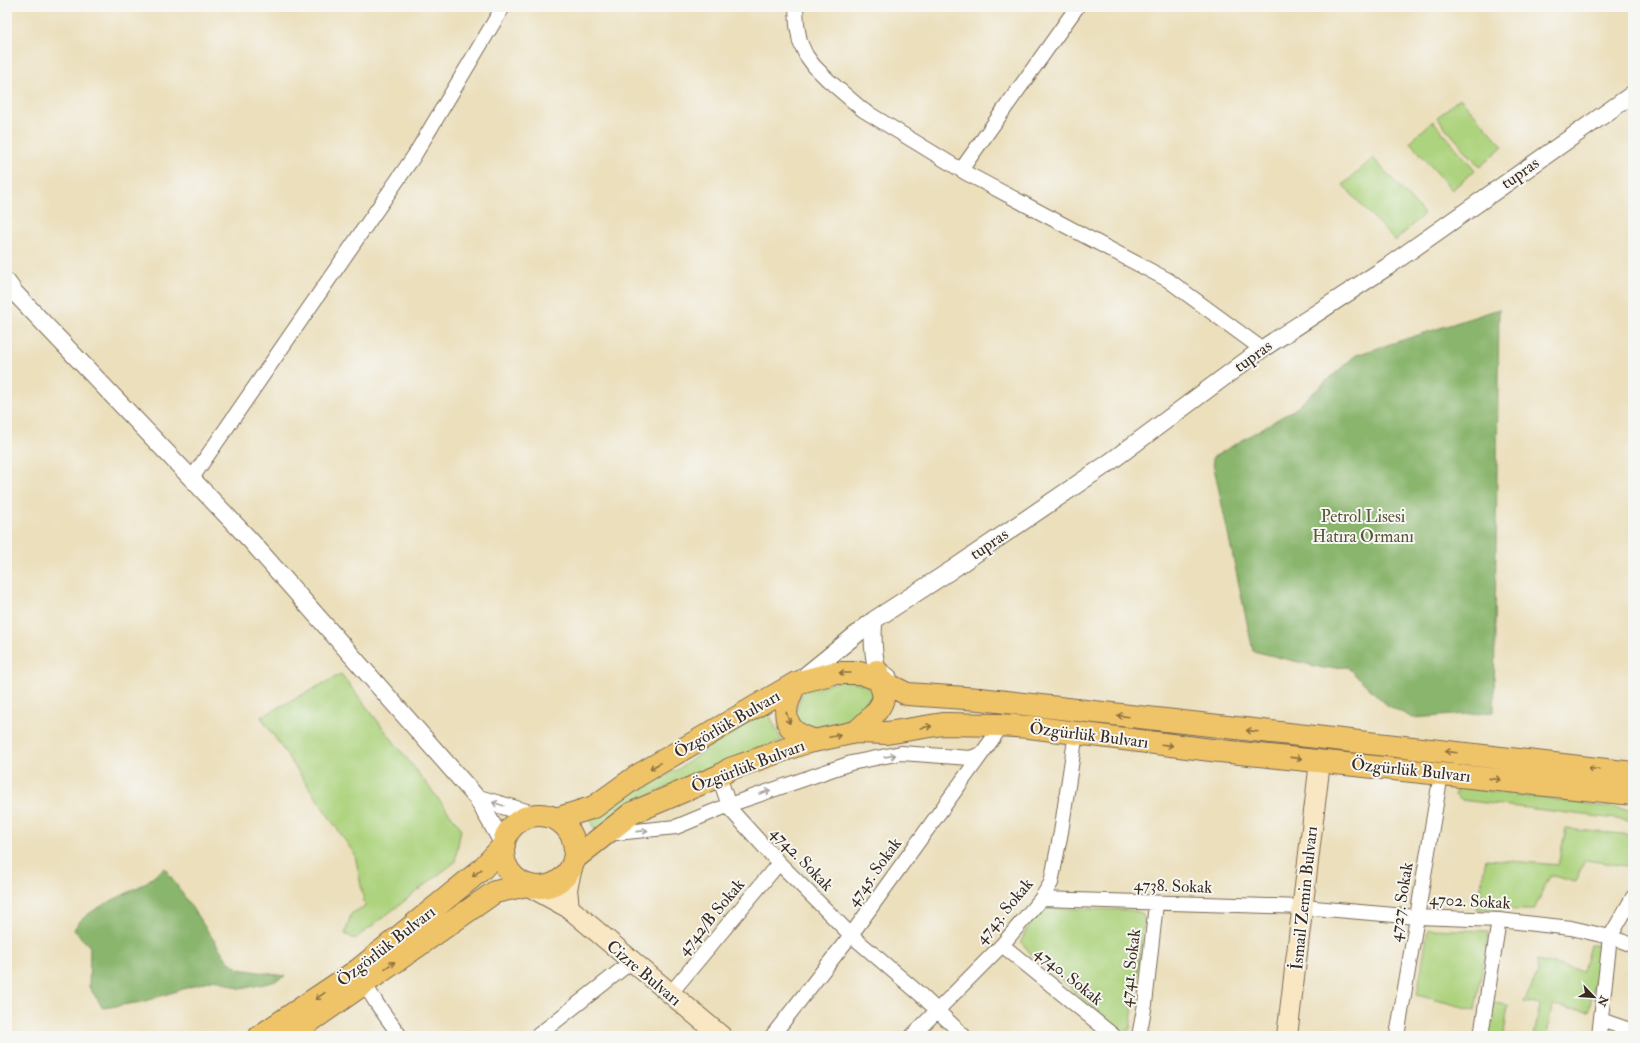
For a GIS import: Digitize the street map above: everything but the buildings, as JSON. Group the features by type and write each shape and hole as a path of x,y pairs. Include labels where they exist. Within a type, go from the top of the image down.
{"main road":[{"name":"Özgörlük Bulvarı","path":"556,820 594,807 637,776 796,683 834,673 860,673 877,675 907,694"},
{"path":"856,732 867,722 883,703 884,693 877,675"},
{"path":"796,683 788,701 786,713 787,720 794,731 814,741"},
{"name":"Özgürlük Bulvarı","path":"907,694 980,699 1633,773"},
{"name":"Özgürlük Bulvarı","path":"574,859 632,813 719,776 730,769 804,743 856,732 887,732 943,724 999,725 1211,750 1633,794"},
{"name":"İsmail Zemin Bulvarı","path":"1287,1036 1319,770 1318,761"},
{"path":"569,908 567,889 574,859 575,849 574,840 567,828 556,820 546,816 535,816 524,819 515,825 508,834 504,845 506,864 511,873 518,880 527,885 539,887 551,885 562,879 570,870 574,859"},
{"name":"Özgörlük Bulvarı","path":"260,1036 358,970 482,870 504,845"},
{"path":"289,1036 495,892 527,885"},
{"name":"Cizre Bulvarı","path":"527,885 569,908 631,962 721,1036"}],"street":[{"path":"192,478 414,156 503,7"},
{"path":"796,7 800,42 806,55 814,66 828,80 863,110 961,170 1168,280 1262,349"},
{"path":"961,170 1077,7"},
{"name":"tupras","path":"796,683 874,620 950,571 1110,462 1262,349 1387,267 1633,94"},
{"path":"7,282 251,541 476,798 504,845"},
{"path":"874,620 872,631 873,652 877,675"},
{"name":"4745. Sokak","path":"772,1036 851,935 982,754 996,734 999,725"},
{"name":"4743. Sokak","path":"912,1036 1002,945 1041,899 1050,883 1061,832 1076,733"},
{"path":"604,834 676,827 729,805 797,781 858,762 902,753 970,758 982,754"},
{"name":"4727. Sokak","path":"1397,1036 1441,774"},
{"name":"4742. Sokak","path":"719,776 730,809 779,863 851,935 937,1010 964,1036"},
{"path":"476,798 535,816"},
{"name":"4742/B Sokak","path":"670,994 779,863"},
{"path":"1599,1036 1610,937 1633,897"},
{"name":"4738. Sokak","path":"1041,899 1303,908"},
{"name":"4741. Sokak","path":"1139,1036 1145,1004 1156,904"},
{"name":"4702. Sokak","path":"1303,908 1416,917 1499,920 1571,928 1610,937 1633,945"},
{"path":"1481,1036 1499,920"},
{"name":"4740. Sokak","path":"1002,945 1114,1036"},
{"path":"536,1036 631,962"},
{"path":"364,983 400,1036"},
{"path":"1601,1020 1633,1031"}],"green space":[{"path":"1460,98 1503,146 1480,167 1437,118"},
{"path":"1433,121 1475,170 1452,190 1410,142"},
{"path":"1373,158 1424,214 1395,241 1343,185"},
{"name":"Petrol Lisesi Hatıra Ormanı","path":"1499,309 1494,712 1413,718 1387,705 1347,667 1323,668 1253,651 1212,458 1295,409 1356,355"},
{"path":"341,674 461,828 455,862 355,939 345,934 351,914 365,906 355,855 261,717"},
{"path":"845,680 860,683 870,689 873,693 876,698 865,713 841,722 817,727 802,725 794,715 803,691"},
{"path":"767,710 782,741 698,773 650,795 595,830 588,818 680,768"},
{"path":"1459,787 1633,810 1633,821 1461,800 1455,795"},
{"path":"1566,829 1633,835 1633,867 1585,860 1575,882 1550,875 1534,910 1477,909 1486,859 1558,865"},
{"path":"165,868 228,961 239,969 285,976 273,982 241,989 215,979 142,1002 103,1008 89,987 90,947 74,930 78,923 85,917 103,905 150,880"},
{"path":"1042,908 1131,910 1142,913 1145,920 1130,1029 1121,1032 1031,954 1022,943 1026,929"},
{"path":"1428,929 1489,931 1475,1010 1417,995"},
{"path":"1590,945 1602,945 1589,1011 1552,1005 1547,1035 1552,1036 1534,1036 1540,1005 1524,1002 1538,973 1537,960 1583,971"},
{"path":"1493,1003 1508,1005 1504,1034 1516,1036 1487,1036"}]}
